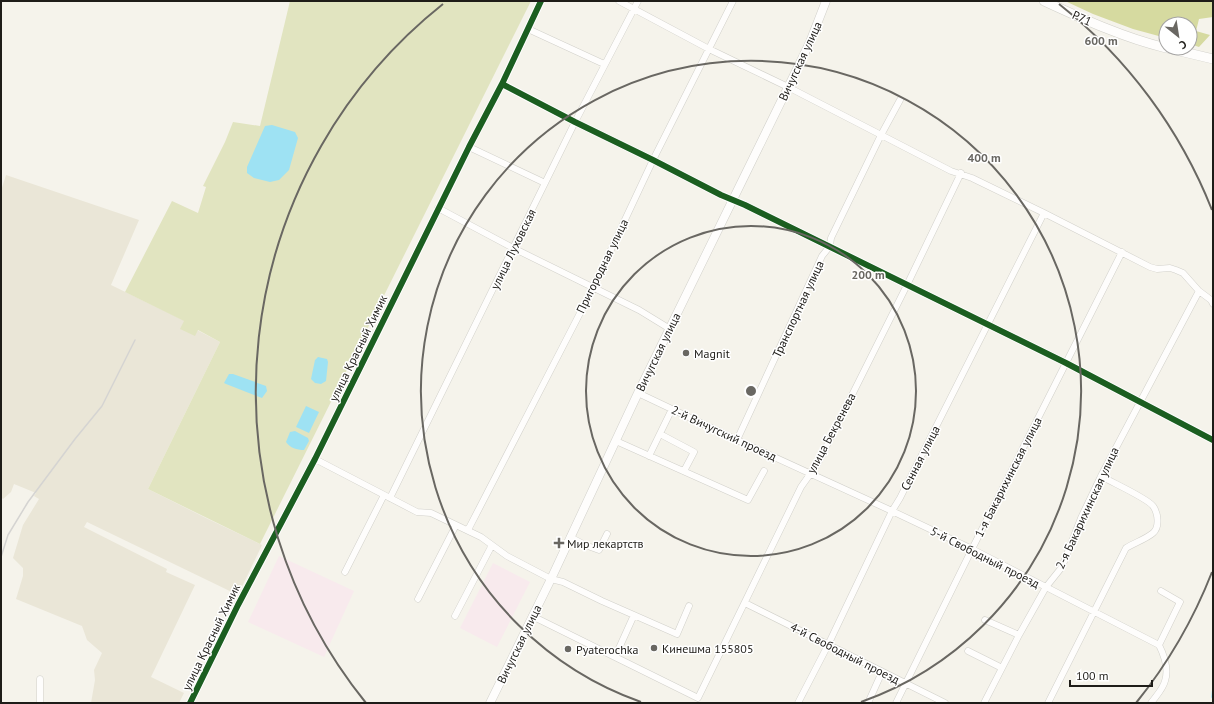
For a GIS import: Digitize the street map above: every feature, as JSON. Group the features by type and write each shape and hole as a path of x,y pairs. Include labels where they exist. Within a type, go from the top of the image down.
{"main road":[{"name":"Вичугская улица","path":"490,703 551,579 638,393 810,42 826,1"},
{"name":"Р71","path":"1044,1 1131,38 1158,46"},
{"name":"Р71","path":"1198,55 1213,58"}],"street":[{"name":"улица Красный Химик","path":"190,703 238,605 315,459 468,147 502,84 541,1"},
{"path":"619,1 709,49 788,87 951,171 961,173 1044,213 1150,267 1157,269 1170,268 1183,273 1199,291 1211,300 1213,304"},
{"name":"улица Луховская","path":"390,498 575,122 638,1"},
{"name":"Пригородная улица","path":"468,530 593,288 653,160 733,1"},
{"path":"528,30 604,64"},
{"path":"502,84 575,122 1066,363 1213,440"},
{"name":"Транспортная улица","path":"737,440 822,256 830,246 832,238 881,135 900,100"},
{"path":"468,147 545,183"},
{"name":"улица Бекренева","path":"615,657 698,698 801,487 821,456 907,285 961,173"},
{"path":"438,208 513,248 639,310 670,329"},
{"name":"Сенная улица","path":"798,703 828,645 892,511 900,498 1044,213"},
{"name":"1-я Бакарихинская улица","path":"896,703 1122,252"},
{"name":"2-я Бакарихинская улица","path":"984,703 1046,587 1062,567 1081,518 1101,476 1199,291"},
{"name":"2-й Вичугский проезд","path":"638,393 810,474"},
{"path":"649,456 672,409"},
{"path":"660,434 694,452 684,471"},
{"path":"616,441 748,500 764,471"},
{"path":"315,459 416,512 431,513 468,530 481,537 507,556 551,579 564,582 602,601 677,634 689,606"},
{"name":"5-й Свободный проезд","path":"810,474 892,511 1159,644"},
{"path":"1048,703 1126,548 1154,532 1157,528 1153,506 1101,476"},
{"path":"344,572 384,495"},
{"path":"418,599 456,525"},
{"path":"570,537 584,545 599,550 608,534"},
{"path":"455,616 492,545"},
{"path":"1152,703 1165,682 1166,674 1164,656 1159,644 1180,602 1161,591"},
{"name":"4-й Свободный проезд","path":"745,603 945,703"},
{"path":"532,616 615,657 634,615"},
{"path":"985,620 1019,635"},
{"path":"968,651 1002,668"},
{"path":"868,703 882,672"},
{"path":"40,679 40,703"}],"shaded area":[{"path":"6,175 139,220 111,285 185,321 181,329 197,330 220,342 148,489 262,545 238,595 87,522 84,527 167,569 166,572 195,585 151,677 184,693 179,703 91,703 95,680 94,670 102,653 87,640 82,626 16,599 23,576 23,568 13,558 23,525 39,499 34,496 36,493 14,484 11,492 3,499 1,497 1,191"},
{"path":"279,556 354,591 324,657 248,622"},
{"path":"493,563 530,582 497,647 460,628"}],"green space":[{"path":"290,1 531,1 260,544 148,489 220,342 198,330 195,336 180,329 184,321 125,292 172,201 198,213 206,187 203,186 225,142 233,122 260,126"},
{"path":"1065,1 1213,1 1213,17 1199,19 1198,23 1198,16 1158,16 1158,36 1133,29 1093,14"},
{"path":"1198,32 1210,35 1199,47"}],"water":[{"path":"272,125 295,132 298,138 289,170 279,180 270,182 254,178 247,173 247,167 265,126"},
{"path":"318,357 327,359 328,362 326,381 321,384 315,383 311,379 315,360"},
{"path":"229,374 233,374 266,386 267,391 262,398 226,384 224,383"},
{"path":"306,406 319,412 309,433 296,427"},
{"path":"295,431 308,438 309,441 304,450 294,448 286,442 290,432"}],"waterway":[{"path":"1213,688 1213,699"}],"railway":[{"path":"1,557 8,535 28,502 75,439 102,406 135,340"}],"cycle path":[{"path":"190,703 238,605 315,459 469,147 502,84 541,1"},
{"path":"502,84 721,195 745,205 1066,363 1213,440"}],"place":[{"name":"Magnit","path":"686,353"},
{"name":"Мир лекартств","path":"559,543"},
{"name":"Кинешма 155805","path":"654,648"},
{"name":"Pyaterochka","path":"568,649"}]}
